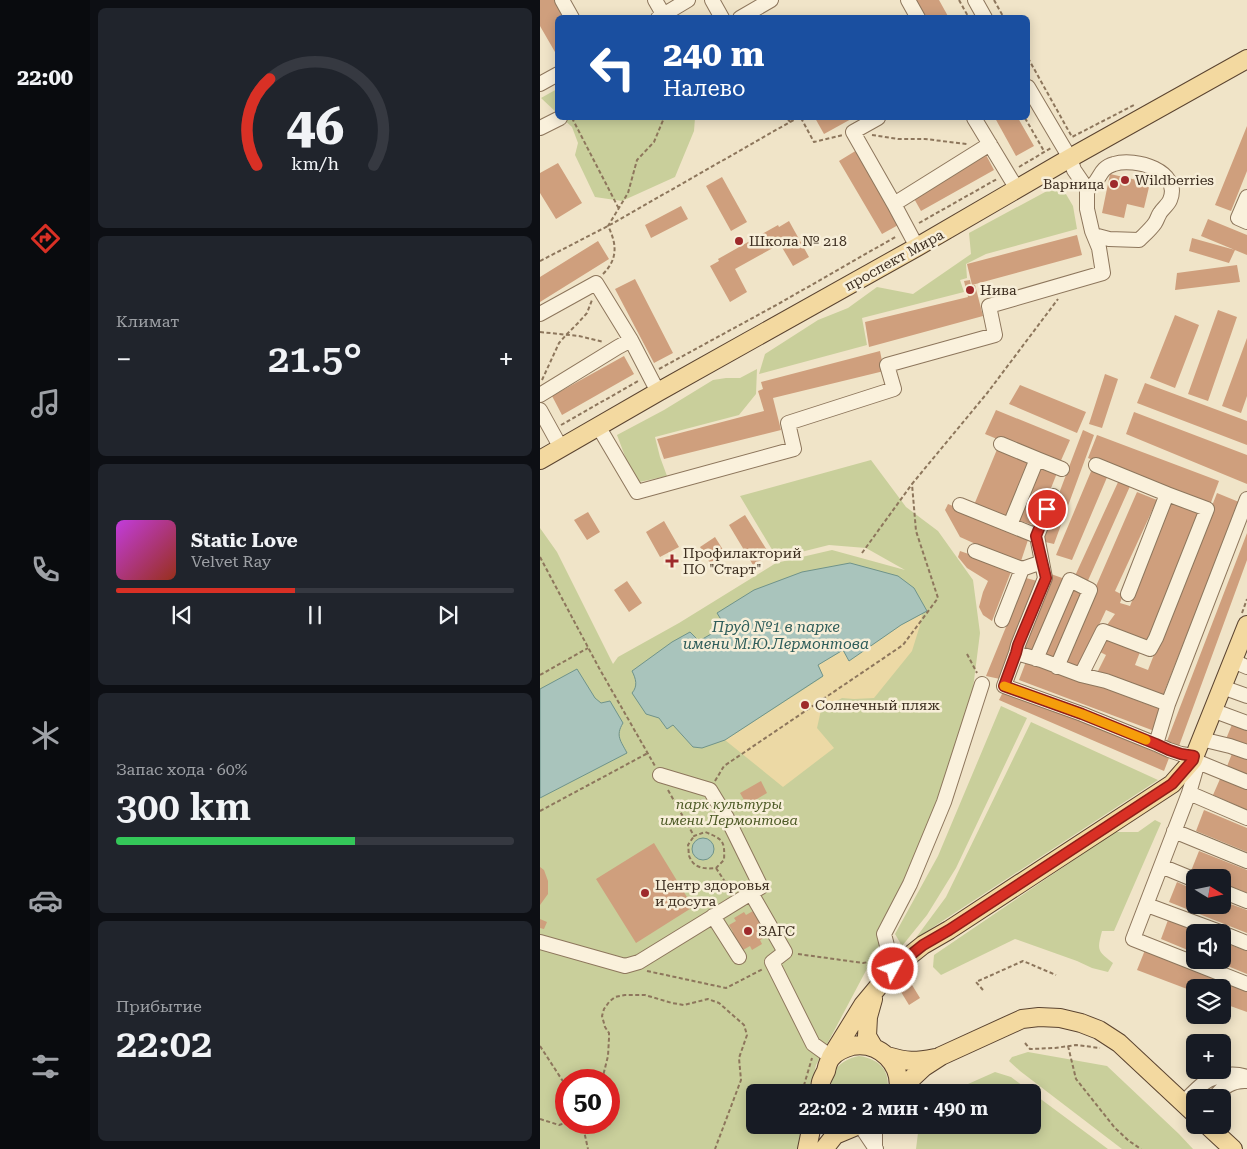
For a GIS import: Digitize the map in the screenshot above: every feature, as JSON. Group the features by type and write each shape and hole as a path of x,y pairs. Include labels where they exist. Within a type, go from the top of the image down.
{"main road":[{"name":"проспект Мира","path":"540,460 917,247 1070,158 1246,62"},
{"path":"822,1084 831,1057 891,964 949,930 1172,784 1195,760 1201,739 1222,687 1240,664 1247,625"},
{"path":"874,991 868,1017 867,1036 896,1069 899,1084"},
{"path":"831,1057 844,1048 859,1045 906,1062 921,1061 940,1056 1022,1019 1039,1017 1060,1018 1099,1030 1119,1043 1186,1106"},
{"path":"906,1084 924,1067 940,1056"},
{"path":"807,1149 810,1134"},
{"path":"824,1149 835,1134"},
{"path":"1216,1134 1233,1149"}],"street":[{"path":"562,0 570,15"},
{"path":"655,0 661,15"},
{"path":"663,15 688,0"},
{"path":"712,0 720,15"},
{"path":"745,15 771,0"},
{"path":"908,0 916,15"},
{"path":"975,0 983,15"},
{"path":"540,84 555,76"},
{"path":"598,426 637,492 794,449 788,423 894,389 887,365 995,335 989,306 1103,273 1099,248 1087,209 1087,189 1074,170 1070,158 1030,90"},
{"path":"540,128 556,120"},
{"path":"874,120 853,132 917,247"},
{"path":"975,120 987,146 1008,173 1017,189"},
{"path":"894,204 987,146"},
{"path":"1087,189 1093,186 1107,167 1115,163 1129,162 1152,166 1169,180 1172,188 1170,201 1154,225 1139,240 1109,239 1094,235"},
{"path":"1247,197 1238,218 1247,222"},
{"path":"540,314 595,284 631,340 658,392"},
{"path":"540,395 631,340"},
{"path":"540,410 561,448"},
{"path":"1001,444 1062,469"},
{"path":"1010,525 1037,459"},
{"path":"1080,676 1103,631 1150,649 1207,509 1096,465"},
{"path":"1128,594 1167,494"},
{"path":"1053,496 1036,536 1046,578 1018,645 1004,686 1082,714 1247,782"},
{"path":"1156,744 1168,704 1247,499"},
{"path":"960,505 1036,536"},
{"path":"975,551 1022,569 1042,562"},
{"path":"1002,620 1022,569"},
{"path":"1036,658 1070,580 1090,590 1057,667"},
{"path":"1016,653 1036,658 1080,676 1106,681 1168,704"},
{"path":"891,964 884,934 910,884 944,802 982,684"},
{"path":"1222,687 1247,696"},
{"path":"1212,710 1247,724"},
{"path":"1201,739 1247,752"},
{"path":"1195,760 1188,793 1133,939 1247,984"},
{"path":"540,942 625,966 639,962 761,887 727,818 710,790 660,775"},
{"path":"1188,793 1247,818"},
{"path":"1174,831 1247,861"},
{"path":"1161,866 1186,876"},
{"path":"751,893 785,952 772,962 813,1044 831,1057"},
{"path":"1231,895 1247,901"},
{"path":"1147,905 1197,924"},
{"path":"714,916 739,957"},
{"path":"1231,936 1247,942"},
{"path":"1200,1089 1203,1083 1214,1078 1231,1074 1247,1076"},
{"path":"1221,1089 1232,1083 1242,1080 1247,1081"},
{"path":"866,1134 876,1148"},
{"path":"875,1134 876,1148"}],"path":[{"path":"959,0 967,15"},
{"path":"994,0 1002,15"},
{"path":"1030,62 1072,136 1084,130"},
{"path":"573,120 619,209"},
{"path":"608,226 628,193 638,160 654,142 663,120"},
{"path":"540,261 608,226 795,120"},
{"path":"801,120 814,142 853,132 898,139 925,139 987,146"},
{"path":"1026,120 1044,152"},
{"path":"551,431 1054,147"},
{"path":"540,384 559,343 587,312 592,300 595,284 608,269 614,258 615,239 608,226"},
{"path":"862,553 912,484 988,392 1070,283"},
{"path":"540,332 596,339 618,347"},
{"path":"710,790 724,766 903,645 938,598 916,532 912,484"},
{"path":"540,557 599,668 694,836"},
{"path":"540,675 588,648"},
{"path":"967,654 982,684"},
{"path":"540,810 648,754"},
{"path":"705,832 717,836 725,846 724,860 716,868 705,869 698,867 690,858 688,845 694,836 705,832"},
{"path":"716,868 737,901"},
{"path":"785,952 864,963 891,964"},
{"path":"625,966 726,988 763,969 772,962"},
{"path":"983,990 976,982 1023,962 1056,975"},
{"path":"605,1069 608,1056 609,1033 602,1016 604,1009 615,997 645,995 684,1005 708,999 720,1003 744,1025 747,1035 739,1058 741,1080 715,1149"},
{"path":"1025,1043 1030,1049 1076,1045 1098,1047 1107,1051"},
{"path":"540,1046 555,1070"},
{"path":"1068,1046 1076,1079 1115,1128 1140,1149"},
{"path":"540,1119 555,1124"},
{"path":"585,1134 588,1149"}],"green space":[{"path":"555,90 555,111 541,98"},
{"path":"564,120 695,120 694,131 675,177 622,201 595,197 575,155 578,143 572,127"},
{"path":"1060,184 1073,206 1077,229 986,254 966,264 967,278 960,280 964,292 862,318 867,345 759,374 765,354 818,320 848,308 877,287 913,294 971,254 969,233"},
{"path":"757,369 756,394 739,415 655,437 667,476 635,483 617,435 664,410 713,380 740,378"},
{"name":"парк культуры имени Лермонтова","path":"871,460 906,507 938,531 973,580 980,633 968,728 879,946 816,1065 812,1084 746,1084 746,1134 801,1134 798,1149 540,1149 540,528 557,552 613,664 618,657 679,623 776,563 832,550 905,570 866,548 829,545 777,558 740,496"},
{"path":"1001,706 1027,718 956,868 927,915 902,946 895,934 938,856"},
{"path":"1031,722 1158,780 915,939 946,897"},
{"path":"1155,820 1161,823 1114,931 1102,931 1099,942 1101,953 1113,963 1108,972 1092,968 1015,939 941,975 933,967 934,955 1115,832 1138,832"},
{"path":"1028,1052 1107,1066 1193,1149 1122,1149 1041,1087 1041,1084 1037,1084 1020,1071 1009,1061 1012,1057"},
{"path":"859,1056 878,1063 885,1072 888,1084 831,1084 837,1068 846,1060"},
{"path":"995,1072 1011,1077 1020,1084 968,1084"},
{"path":"1041,1100 1108,1149 916,1149 918,1134 1041,1134"}],"sand":[{"name":"Солнечный пляж","path":"922,614 912,651 874,698 842,698 821,710 817,728 834,748 783,787 725,740 823,677 818,665 843,650 850,660 901,625"}],"water":[{"name":"Пруд №1 в парке имени М.Ю.Лермонтова","path":"850,563 898,576 914,588 927,611 901,625 849,661 843,650 818,665 823,676 725,740 702,748 693,747 673,725 667,729 659,718 646,714 632,693 636,682 632,671 672,642 690,632 699,641 725,626 717,613 754,590 802,572"},
{"path":"577,669 595,698 601,703 610,701 623,723 619,735 627,753 540,798 540,689"},
{"path":"703,838 711,841 714,849 711,857 703,860 695,857 692,849 695,841"}],"building":[{"path":"540,0 554,0 562,15 555,15 555,52 540,26"},
{"path":"915,0 939,0 947,15 923,15"},
{"path":"816,120 849,120 824,134"},
{"path":"996,120 1019,120 1034,146 1016,156"},
{"path":"1247,126 1247,171 1231,211 1215,205"},
{"path":"857,150 900,224 882,234 839,161"},
{"path":"985,153 994,170 921,211 912,195"},
{"path":"558,163 582,203 556,219 540,193 540,173"},
{"path":"1110,174 1150,183 1144,208 1127,204 1124,218 1102,213"},
{"path":"722,177 747,222 731,231 706,186"},
{"path":"681,206 688,219 651,238 645,225"},
{"path":"1208,219 1247,235 1247,255 1201,236"},
{"path":"789,221 809,257 793,266 780,244 735,269 747,292 730,302 710,266 719,261 718,259 778,225 779,227"},
{"path":"1077,235 1082,255 972,285 967,264"},
{"path":"1192,238 1235,250 1229,263 1189,251"},
{"path":"598,241 609,259 540,302 540,277"},
{"path":"1237,265 1240,282 1175,290 1177,273"},
{"path":"635,279 673,353 654,363 615,289"},
{"path":"970,280 971,286 975,285 983,316 869,347 865,322 968,297 964,281"},
{"path":"1218,310 1237,317 1208,401 1188,394"},
{"path":"1175,315 1199,325 1175,388 1150,378"},
{"path":"1247,338 1247,396 1241,413 1222,406"},
{"path":"880,351 884,371 773,398 781,430 664,459 657,439 764,411 758,391 763,389 761,382"},
{"path":"624,356 634,374 562,415 552,396"},
{"path":"1105,374 1118,379 1102,428 1089,424"},
{"path":"1145,383 1247,421 1247,445 1137,403"},
{"path":"1020,385 1086,412 1077,433 1009,404"},
{"path":"996,410 1070,440 1059,465 985,434"},
{"path":"1134,412 1247,455 1247,484 1126,434"},
{"path":"1083,430 1094,435 1054,544 1041,541"},
{"path":"1097,435 1219,481 1210,505 1088,458"},
{"path":"998,447 1030,461 1007,520 974,505"},
{"path":"1040,467 1057,473 1036,526 1017,520"},
{"path":"1092,469 1108,475 1072,560 1056,555"},
{"path":"1119,480 1131,484 1086,585 1074,578"},
{"path":"1137,492 1157,500 1115,591 1123,595 1120,603 1130,606 1172,500 1201,511 1150,642 1107,625 1115,614 1106,610 1078,670 1063,662"},
{"path":"1217,493 1239,502 1163,695 1126,684 1098,671 1106,655 1100,652 1107,639 1140,652 1135,665 1148,670"},
{"path":"948,504 1029,537 1020,564 960,537 945,510"},
{"path":"588,512 600,532 587,540 574,520"},
{"path":"745,515 770,555 753,565 729,525"},
{"path":"664,521 679,547 660,557 646,532"},
{"path":"1247,533 1247,560 1179,746 1167,741"},
{"path":"715,537 725,553 710,563 700,547"},
{"path":"960,551 1012,569 992,621 983,615 979,607 988,581 967,568 958,557"},
{"path":"1051,574 1065,579 1033,654 1019,649"},
{"path":"1026,578 1041,582 1000,679 986,676"},
{"path":"627,581 642,603 629,612 614,590"},
{"path":"1071,584 1085,591 1054,660 1040,653"},
{"path":"1027,659 1165,711 1157,732 1019,680"},
{"path":"1005,688 1169,758 1164,771 999,700"},
{"path":"1233,722 1247,728 1247,747 1226,739"},
{"path":"1233,751 1247,757 1247,777 1226,769"},
{"path":"1220,779 1247,790 1247,810 1213,795"},
{"path":"761,781 767,793 747,805 740,793"},
{"path":"1204,810 1247,828 1247,852 1196,831"},
{"name":"Центр здоровья и досуга","path":"654,843 693,907 636,943 596,879"},
{"path":"1199,851 1247,870 1247,893 1231,887 1231,869 1192,869"},
{"path":"540,867 544,870 548,881 548,894 540,905"},
{"path":"1177,882 1186,886 1186,909 1169,902"},
{"path":"1231,904 1247,910 1247,933 1231,927 1231,924 1224,924 1199,914 1231,914"},
{"name":"ЗАГС","path":"753,911 757,918 761,916 767,927 763,929 767,936 760,940 762,944 752,950 750,946 743,950 739,943 735,945 729,935 733,932 729,925 736,921 734,918 744,912 746,915"},
{"path":"540,919 547,922 544,929 540,928"},
{"path":"1168,920 1186,927 1186,949 1161,939"},
{"path":"1231,945 1247,951 1247,974 1231,967"},
{"path":"1145,950 1186,966 1186,969 1192,969 1217,979 1186,979 1186,989 1137,970"},
{"path":"909,980 920,998 909,1005 898,987"},
{"path":"1231,985 1247,991 1247,1012 1231,1006"}],"slow traffic":[{"path":"1004,686 1082,714 1146,740"}],"place":[{"name":"Wildberries","path":"1125,180"},
{"name":"Варница","path":"1114,184"},
{"name":"Школа № 218","path":"739,241"},
{"name":"Нива","path":"970,290"},
{"name":"Профилакторий ПО \"Старт\"","path":"672,561"},
{"name":"Солнечный пляж","path":"805,705"},
{"name":"Центр здоровья и досуга","path":"645,893"},
{"name":"ЗАГС","path":"748,931"}],"route":[{"path":"893,969 923,945 949,930 1172,784 1193,760 1194,756 1169,750 1082,714 1004,686 1018,645 1046,578 1036,536 1047,509"}]}
